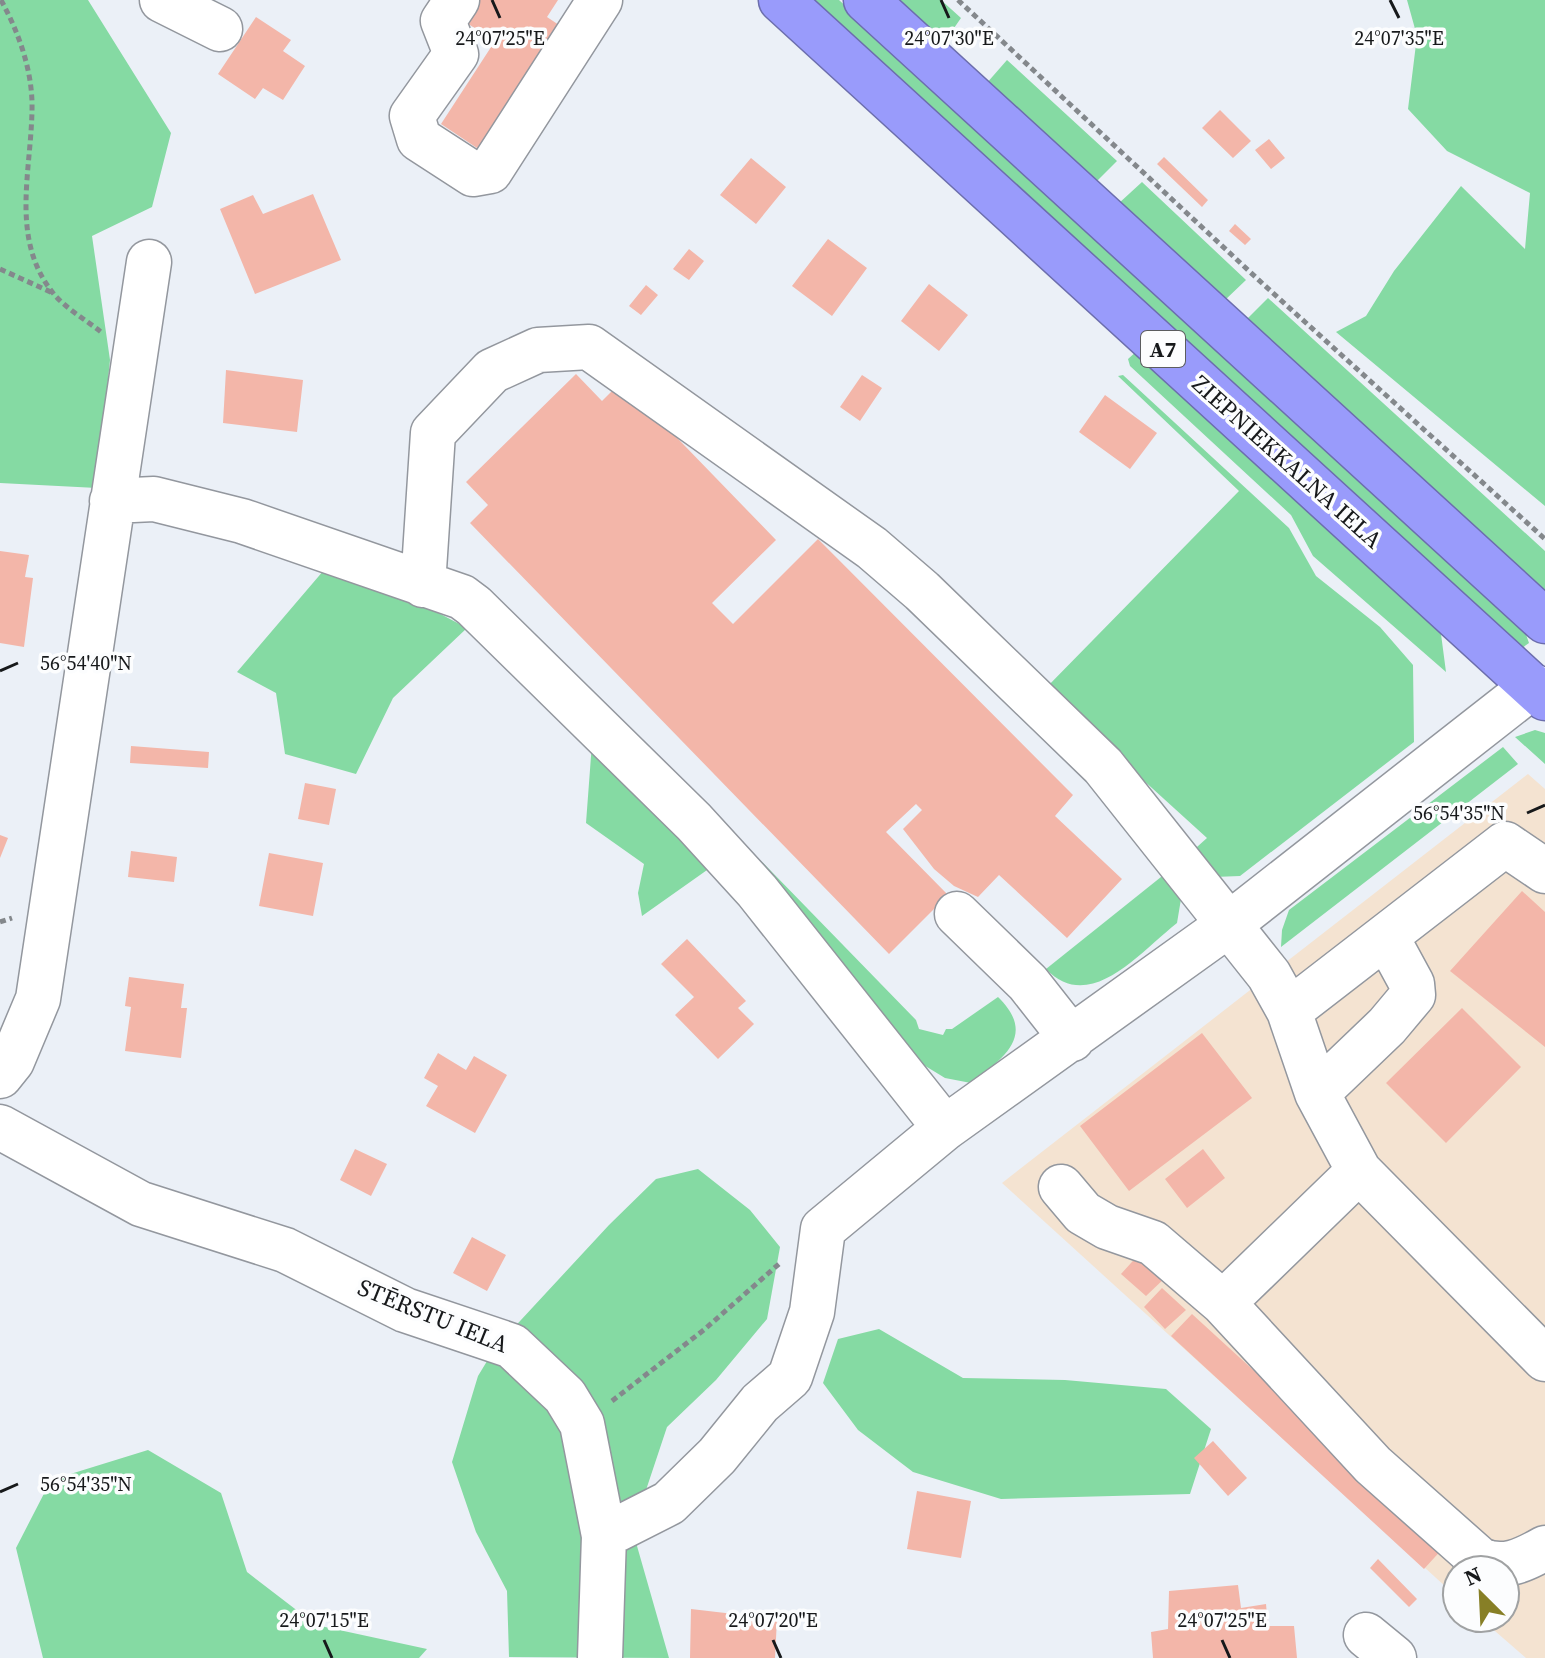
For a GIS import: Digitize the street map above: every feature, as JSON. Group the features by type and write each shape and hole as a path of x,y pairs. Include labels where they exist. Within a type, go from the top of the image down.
{"highway":[{"name":"ZIEPNIEKKALNA IELA","path":"781,0 1541,685"},
{"name":"A7","path":"866,0 1545,621"}],"street":[{"path":"162,0 220,29"},
{"path":"457,0 443,21 456,54 412,116 419,139 473,174 490,171 600,0"},
{"path":"0,1076 12,1061 38,999 149,262"},
{"path":"423,585 433,433 492,371 538,350 589,347 872,548 922,591 1103,766 1269,975 1289,1011 1317,1093 1359,1171 1542,1349"},
{"path":"112,501 154,499 242,521 462,597 474,606 694,822 757,891 945,1128"},
{"path":"604,1536 669,1503 717,1456 736,1429 790,1377 812,1312 823,1229 945,1128 1228,925 1541,685"},
{"path":"1289,1011 1505,844 1545,871"},
{"path":"957,914 1028,983 1072,1039"},
{"path":"1317,1093 1387,1026 1413,995 1412,984 1387,938"},
{"name":"STĒRSTU IELA","path":"0,1127 141,1204 285,1250 405,1310 512,1346 565,1396 582,1424 604,1536 600,1658"},
{"path":"1223,1303 1359,1171"},
{"path":"1061,1187 1083,1213 1107,1227 1153,1243 1223,1303 1373,1465 1479,1559 1491,1565 1504,1566 1545,1548"}],"path":[{"path":"1,0 20,34 32,107 25,203 27,242 53,293"},
{"path":"958,0 1252,274 1545,539"},
{"path":"0,269 53,293 134,359"},
{"path":"582,1424 705,1329 823,1229"}],"shaded area":[{"path":"1528,774 1545,789 1545,1658 1526,1658 1498,1634 1521,1634 1521,1554 1441,1554 1441,1582 1002,1183"}],"green space":[{"path":"0,0 88,0 171,133 152,207 92,236 110,360 97,488 0,483"},
{"path":"808,0 839,0 1523,626 1529,643 1522,648"},
{"path":"898,0 941,0 961,18 945,41"},
{"path":"1407,0 1545,0 1545,506 1336,332 1366,316 1394,271 1461,186 1525,249 1530,193 1447,151 1408,109 1417,36"},
{"path":"1007,60 1117,161 1094,184 986,84"},
{"path":"1142,182 1246,280 1224,301 1118,204"},
{"path":"1268,298 1545,551 1545,595 1245,321"},
{"path":"1138,350 1433,621 1441,634 1446,672 1313,556 1291,515 1130,366 1128,359"},
{"path":"1123,375 1289,528 1316,576 1380,627 1413,665 1414,742 1240,876 1214,877 1188,855 1207,838 1044,690 1239,491 1118,376"},
{"path":"324,570 410,598 467,628 393,698 356,774 285,754 276,693 237,672"},
{"path":"1535,730 1545,733 1545,764 1515,737"},
{"path":"592,743 717,863 642,916 638,893 644,864 586,823"},
{"path":"1503,747 1518,764 1281,947 1282,930 1289,910"},
{"path":"730,829 916,1020 919,1029 943,1035 946,1029 952,1029 998,997 1010,1011 1015,1024 1015,1035 1004,1056 971,1083 945,1078 904,1053"},
{"path":"1166,873 1181,899 1177,923 1131,962 1097,982 1080,985 1063,981 1046,969"},
{"path":"698,1169 750,1210 780,1247 767,1319 716,1380 667,1427 644,1496 637,1546 669,1658 509,1657 507,1591 476,1532 452,1462 478,1376 495,1348 656,1179"},
{"path":"879,1329 963,1378 1065,1380 1166,1389 1211,1429 1190,1494 1001,1499 913,1472 858,1430 823,1383 838,1339"},
{"path":"148,1450 221,1493 247,1572 316,1625 427,1649 419,1658 43,1658 16,1548 51,1480"}],"building":[{"path":"476,0 558,0 547,17 562,27 489,156 441,124 495,41 462,20"},
{"path":"256,17 291,40 283,51 305,66 283,100 263,88 255,99 218,74"},
{"path":"1220,110 1251,141 1233,158 1202,128"},
{"path":"1269,139 1285,158 1271,169 1255,150"},
{"path":"1164,157 1208,200 1202,207 1157,164"},
{"path":"751,158 786,187 756,224 720,195"},
{"path":"313,194 341,260 255,294 220,209 253,195 263,214"},
{"path":"1235,224 1251,239 1245,245 1229,231"},
{"path":"828,239 867,268 832,316 792,286"},
{"path":"689,249 704,261 689,280 673,269"},
{"path":"929,284 968,315 939,351 901,321"},
{"path":"646,285 658,295 641,315 629,306"},
{"path":"226,370 303,380 297,432 223,423"},
{"path":"576,374 602,401 622,381 776,540 712,603 733,624 818,539 1073,795 1055,816 1122,879 1067,938 999,875 978,897 954,886 934,869 903,829 922,810 916,804 886,832 948,895 889,954 470,523 488,505 466,482"},
{"path":"862,375 882,388 860,421 840,407"},
{"path":"1105,395 1157,433 1130,469 1079,432"},
{"path":"0,551 29,555 25,577 33,578 24,647 0,643"},
{"path":"131,746 209,752 208,768 130,763"},
{"path":"305,783 336,789 329,825 298,819"},
{"path":"0,835 8,838 0,858"},
{"path":"131,851 177,857 174,882 128,877"},
{"path":"269,853 323,863 313,916 259,906"},
{"path":"1522,891 1545,912 1545,1047 1450,971"},
{"path":"687,939 746,1001 738,1008 754,1024 718,1059 675,1015 694,997 661,964"},
{"path":"129,977 184,984 181,1008 187,1008 181,1058 125,1051 131,1007 125,1006"},
{"path":"1462,1008 1521,1067 1446,1143 1386,1083"},
{"path":"1202,1033 1252,1098 1129,1191 1080,1126"},
{"path":"438,1053 466,1070 474,1056 507,1075 475,1133 426,1106 438,1086 424,1078"},
{"path":"355,1149 387,1164 371,1196 340,1180"},
{"path":"1203,1149 1225,1178 1187,1208 1165,1179"},
{"path":"472,1237 506,1255 487,1291 453,1273"},
{"path":"1141,1252 1167,1276 1146,1296 1121,1274"},
{"path":"1162,1288 1186,1310 1165,1329 1144,1307"},
{"path":"1192,1314 1445,1546 1424,1569 1171,1336"},
{"path":"1213,1441 1247,1478 1228,1496 1194,1458"},
{"path":"917,1491 971,1501 961,1558 907,1549"},
{"path":"1378,1559 1417,1599 1409,1607 1370,1568"},
{"path":"1238,1585 1241,1608 1266,1604 1268,1626 1294,1626 1297,1658 1153,1658 1151,1632 1168,1629 1169,1591"},
{"path":"691,1609 777,1619 775,1658 690,1658"}]}
